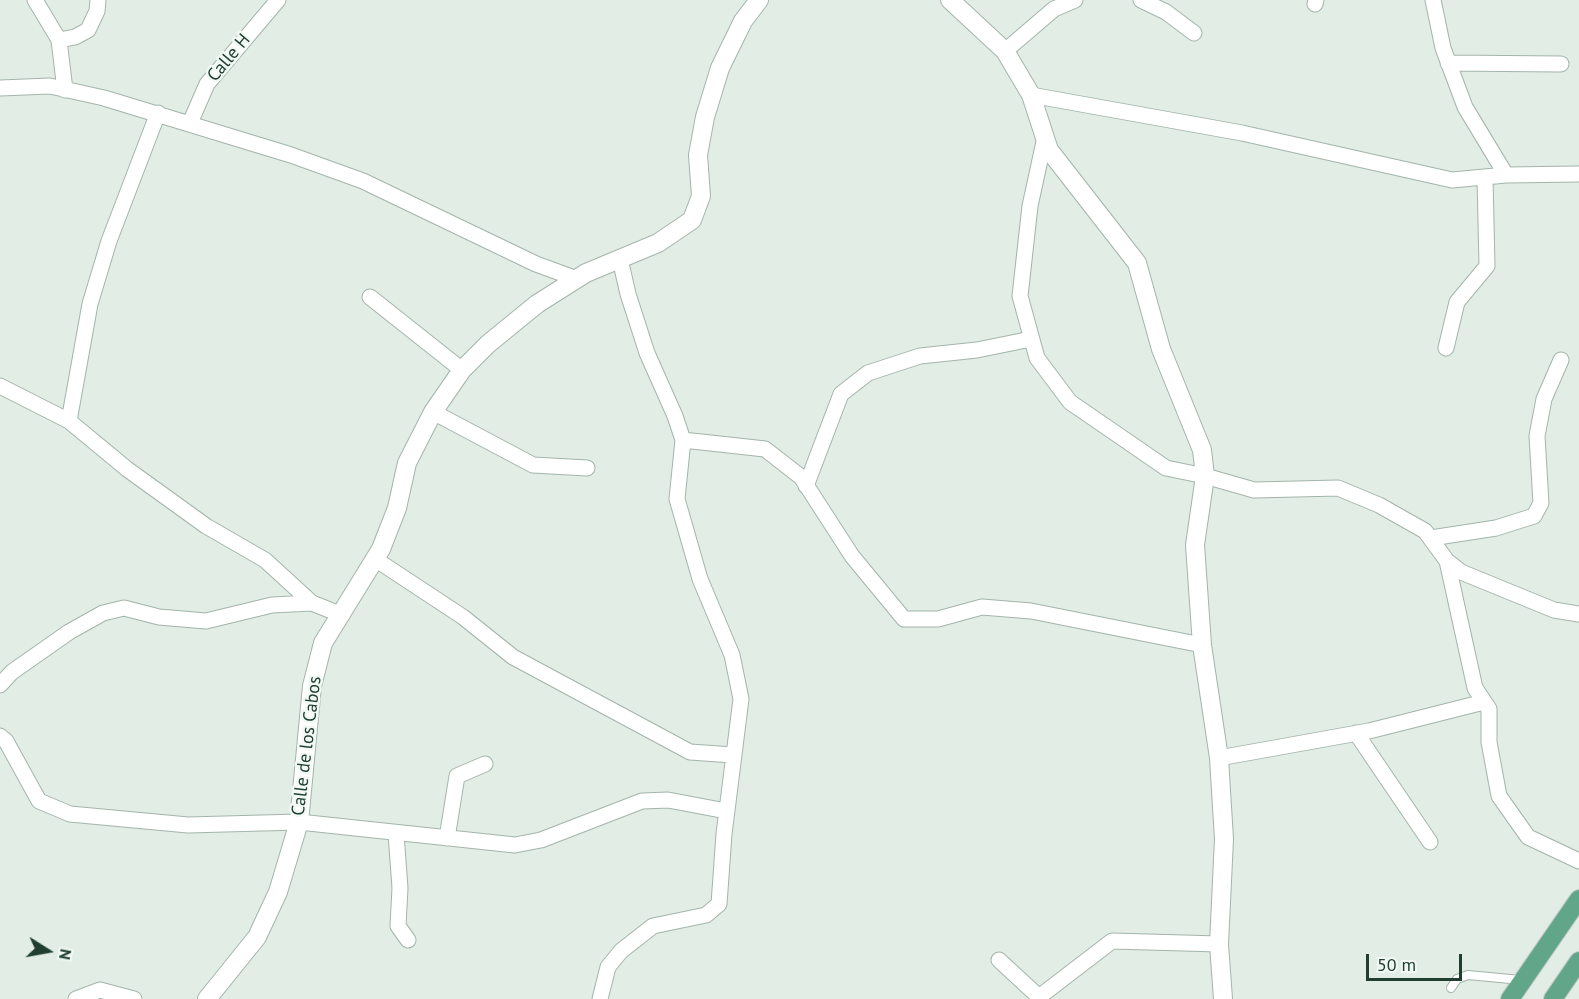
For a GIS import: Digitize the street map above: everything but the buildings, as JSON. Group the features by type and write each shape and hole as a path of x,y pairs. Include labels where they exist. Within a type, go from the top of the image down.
{"main road":[{"path":"1510,999 1579,899"},
{"path":"1553,999 1579,961"}],"street":[{"path":"35,0 59,40 65,90"},
{"path":"59,40 75,37 88,30 97,12 98,0"},
{"name":"Calle H","path":"190,123 207,84 278,0"},
{"name":"Calle de los Cabos","path":"207,999 257,937 278,892 299,822 312,686 323,643 375,560 397,508 406,463 433,412 462,370 488,344 537,304 577,279 658,243 692,220 701,196 698,154 705,117 720,68 743,21 759,0"},
{"path":"950,0 1005,51 1031,95 1049,150 1137,263 1161,349 1202,450 1205,476 1195,545 1203,645 1219,758 1224,839 1219,944 1223,999"},
{"path":"1005,51 1054,9 1075,0"},
{"path":"1141,0 1166,12 1194,33"},
{"path":"1433,0 1448,63 1465,107 1506,175"},
{"path":"1448,63 1561,64"},
{"path":"0,87 26,85 65,90 190,123 363,181 536,264 577,279"},
{"path":"1031,95 1242,133 1452,180 1506,175 1579,174"},
{"path":"69,421 90,304 109,241 158,113"},
{"path":"1045,137 1030,206 1020,296 1037,358 1070,402 1166,468 1254,490 1338,488 1380,505 1425,531 1447,561 1461,572 1554,610 1579,614"},
{"path":"1446,348 1457,302 1487,266 1485,177"},
{"path":"600,999 608,967 621,951 653,926 706,915 719,904 726,811 741,699 732,655 700,579 677,499 683,440 647,353 620,260"},
{"path":"370,297 462,370"},
{"path":"806,486 841,394 868,373 920,356 977,350 1032,339"},
{"path":"1431,538 1496,528 1534,516 1541,503 1537,436 1544,399 1561,360"},
{"path":"0,386 69,421 127,469 206,526 265,560 312,603 342,615"},
{"path":"433,412 532,465 587,468"},
{"path":"683,440 765,449 801,477 852,556 904,619 938,619 981,607 1031,611 1203,645"},
{"path":"375,560 463,617 513,657 690,752 733,755"},
{"path":"1447,561 1475,688 1489,709 1489,742 1499,796 1528,837 1579,861"},
{"path":"0,685 12,672 69,632 103,614 124,608 159,617 206,621 272,604 312,603"},
{"path":"1219,758 1356,733 1484,702"},
{"path":"1356,733 1430,842"},
{"path":"0,736 6,741 39,801 70,814 188,825 299,822 515,845 541,840 642,801 668,800 726,811"},
{"path":"447,838 457,776 485,764"},
{"path":"396,834 399,888 398,926 408,940"},
{"path":"999,960 1039,997 1112,940 1219,944"},
{"path":"76,999 100,990 134,999"}],"lane":[{"path":"1451,988 1457,979 1468,975 1523,980"}]}
